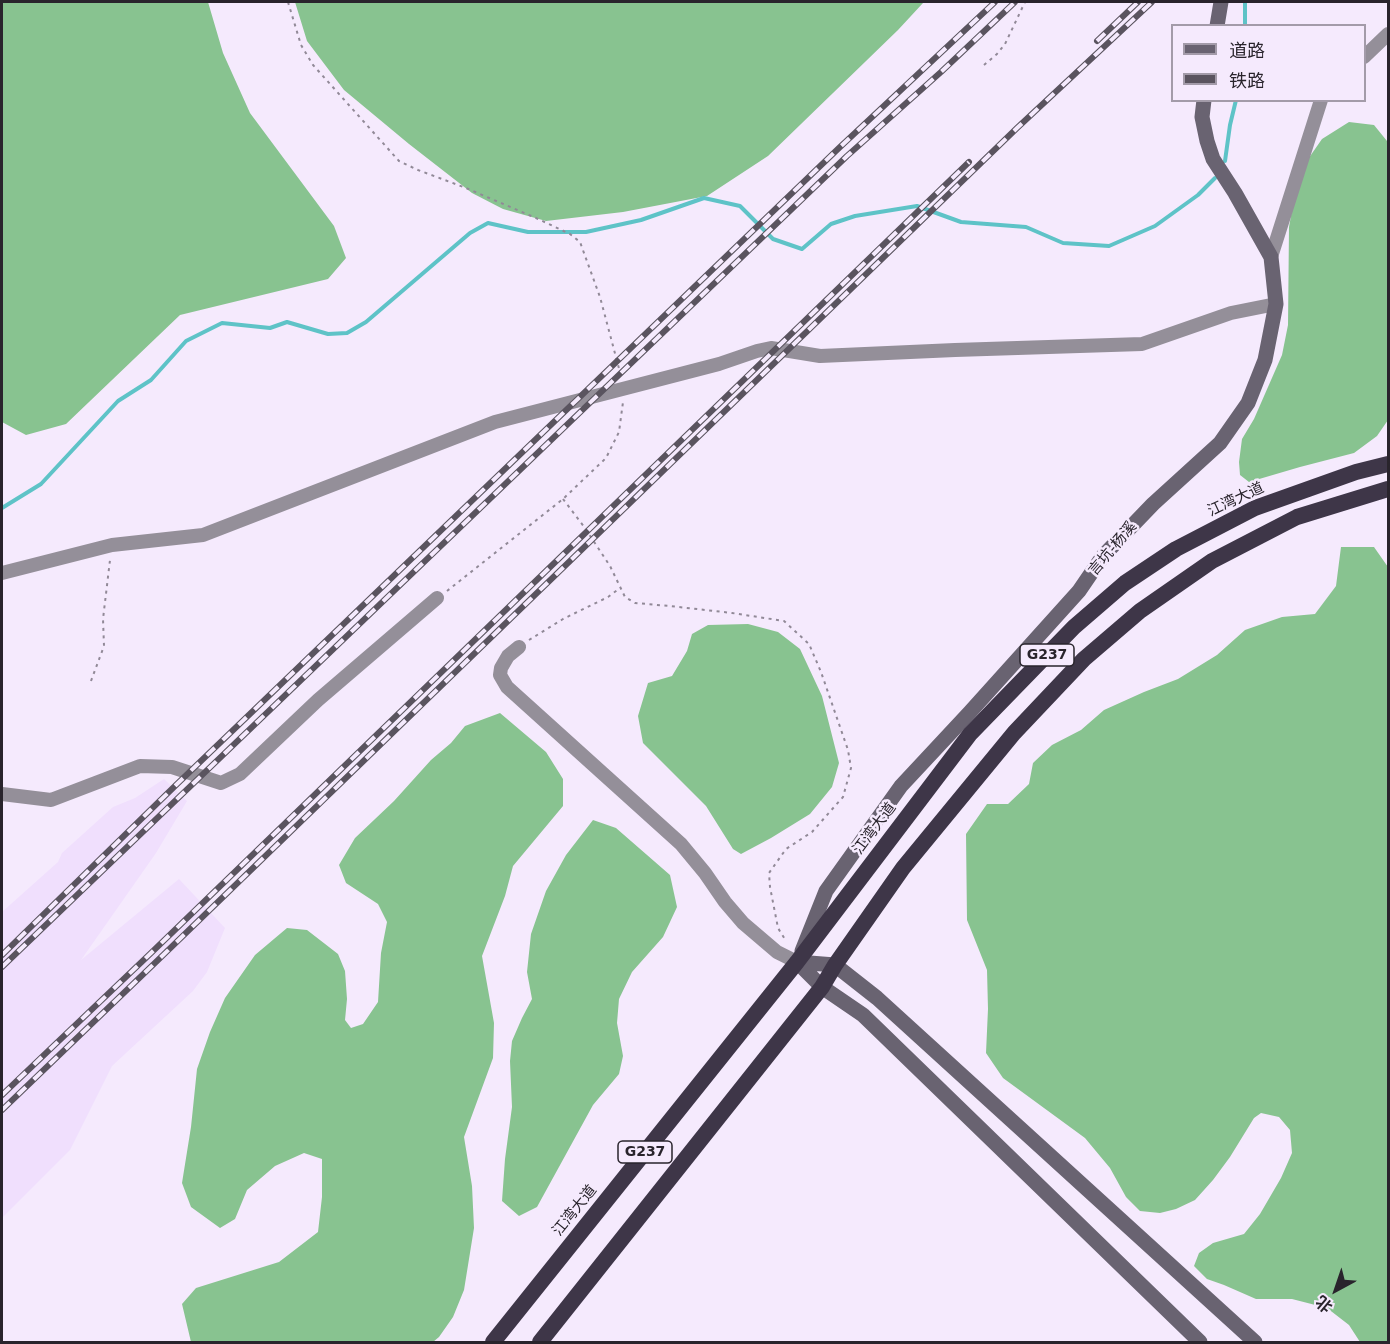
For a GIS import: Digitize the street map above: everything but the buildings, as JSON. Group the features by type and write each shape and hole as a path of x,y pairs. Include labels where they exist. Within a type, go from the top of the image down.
{"highway":[{"name":"江湾大道","path":"493,1342 797,962 970,734 1074,627 1125,583 1176,549 1255,508 1356,472 1389,464"},
{"name":"G237","path":"540,1342 822,987 903,868 1014,733 1084,659 1140,611 1212,561 1297,517 1389,489"}],"main road":[{"path":"1218,24 1221,2"},
{"name":"言坑-杨溪","path":"797,962 826,891 901,786 1079,591 1103,556 1153,504 1220,443 1248,403 1265,360 1276,304 1271,257 1213,159 1202,117 1204,102"},
{"path":"797,962 835,965 877,998 1255,1342"},
{"path":"797,962 822,987 863,1016 1200,1342"}],"street":[{"path":"1366,56 1389,34"},
{"path":"1271,257 1320,102"},
{"path":"2,573 112,545 203,536 495,423 719,364 771,348 820,356 1142,344 1231,313 1276,304"},
{"path":"2,794 51,800 140,766 172,767 221,783 240,774 318,700 437,598"},
{"path":"519,647 508,656 501,668 500,675 507,687 681,844 743,923 777,952 797,962"}],"path":[{"path":"288,2 301,45 313,65 399,161 570,234 580,242 597,286 624,388 619,432 606,458 563,499 437,598"},
{"path":"984,64 1005,44 1025,2"},
{"path":"563,499 610,566 625,597 635,603 784,621 809,644 844,739 851,768 843,797 812,832 786,849 769,873 778,928 797,962"},
{"path":"91,681 104,646 103,619 112,545"},
{"path":"519,647 563,619 608,597 620,588"}],"shaded area":[{"path":"164,779 187,801 156,853 81,960 179,879 225,928 207,972 193,991 112,1066 70,1150 2,1218 2,912 58,862 62,853 113,807 135,798"}],"green space":[{"path":"2,2 208,2 223,53 250,113 334,226 346,258 328,279 180,315 66,424 26,435 2,422"},
{"path":"295,2 923,3 768,156 707,196 623,212 546,221 503,209 472,193 344,90 307,41"},
{"path":"1349,122 1374,125 1388,144 1388,420 1377,436 1354,453 1249,482 1240,475 1242,439 1254,419 1282,355 1288,325 1289,227 1295,193 1306,162 1322,139"},
{"path":"1341,547 1374,547 1388,567 1388,1342 1360,1342 1349,1325 1327,1308 1292,1299 1256,1299 1207,1279 1194,1266 1199,1253 1213,1243 1244,1234 1260,1214 1281,1178 1292,1153 1290,1130 1279,1117 1261,1113 1254,1118 1230,1157 1195,1200 1176,1209 1160,1213 1140,1211 1126,1197 1110,1168 1085,1138 1003,1078 986,1053 987,970 967,920 966,834 987,804 1008,804 1029,784 1033,763 1052,745 1081,730 1104,710 1178,679 1217,655 1245,630 1282,617 1315,614 1336,586"},
{"path":"748,624 778,632 800,649 822,696 839,763 832,787 810,814 741,854 733,849 706,806 643,743 638,716 648,683 672,676 687,651 692,634 708,625"},
{"path":"500,713 546,752 563,779 563,806 513,866 505,896 482,956 494,1023 493,1058 464,1137 472,1186 474,1228 464,1290 453,1317 433,1342 191,1342 182,1304 196,1288 279,1262 318,1232 322,1197 322,1159 304,1153 275,1166 247,1190 235,1219 220,1228 191,1207 182,1183 197,1069 225,998 255,955 287,928 307,930 338,954 345,971 347,999 345,1020 351,1028 363,1024 378,1002 381,953 387,922 378,904 346,883 339,865 355,838 394,801 431,760 451,743 465,726"},
{"path":"593,820 616,828 670,875 677,907 663,937 632,972 619,999 617,1023 623,1056 619,1074 593,1105 537,1207 519,1216 502,1201 512,1107 510,1061 512,1041 532,999 527,972 531,934 546,891 566,855"}],"waterway":[{"path":"1245,2 1245,24"},
{"path":"1225,161 1236,102"},
{"path":"2,508 41,484 118,401 151,380 186,341 222,323 270,328 287,322 328,334 347,333 366,322 470,233 488,223 528,232 586,232 641,220 704,198 740,206 773,239 802,249 831,224 855,216 917,206 961,222 1026,227 1063,243 1109,246 1155,226 1198,195 1215,178"}],"railway":[{"path":"2,955 840,147 995,2"},
{"path":"2,967 847,156 1015,2"},
{"path":"1097,41 1138,2"},
{"path":"2,1110 1017,128 1152,2"},
{"path":"2,1095 969,162"}]}
